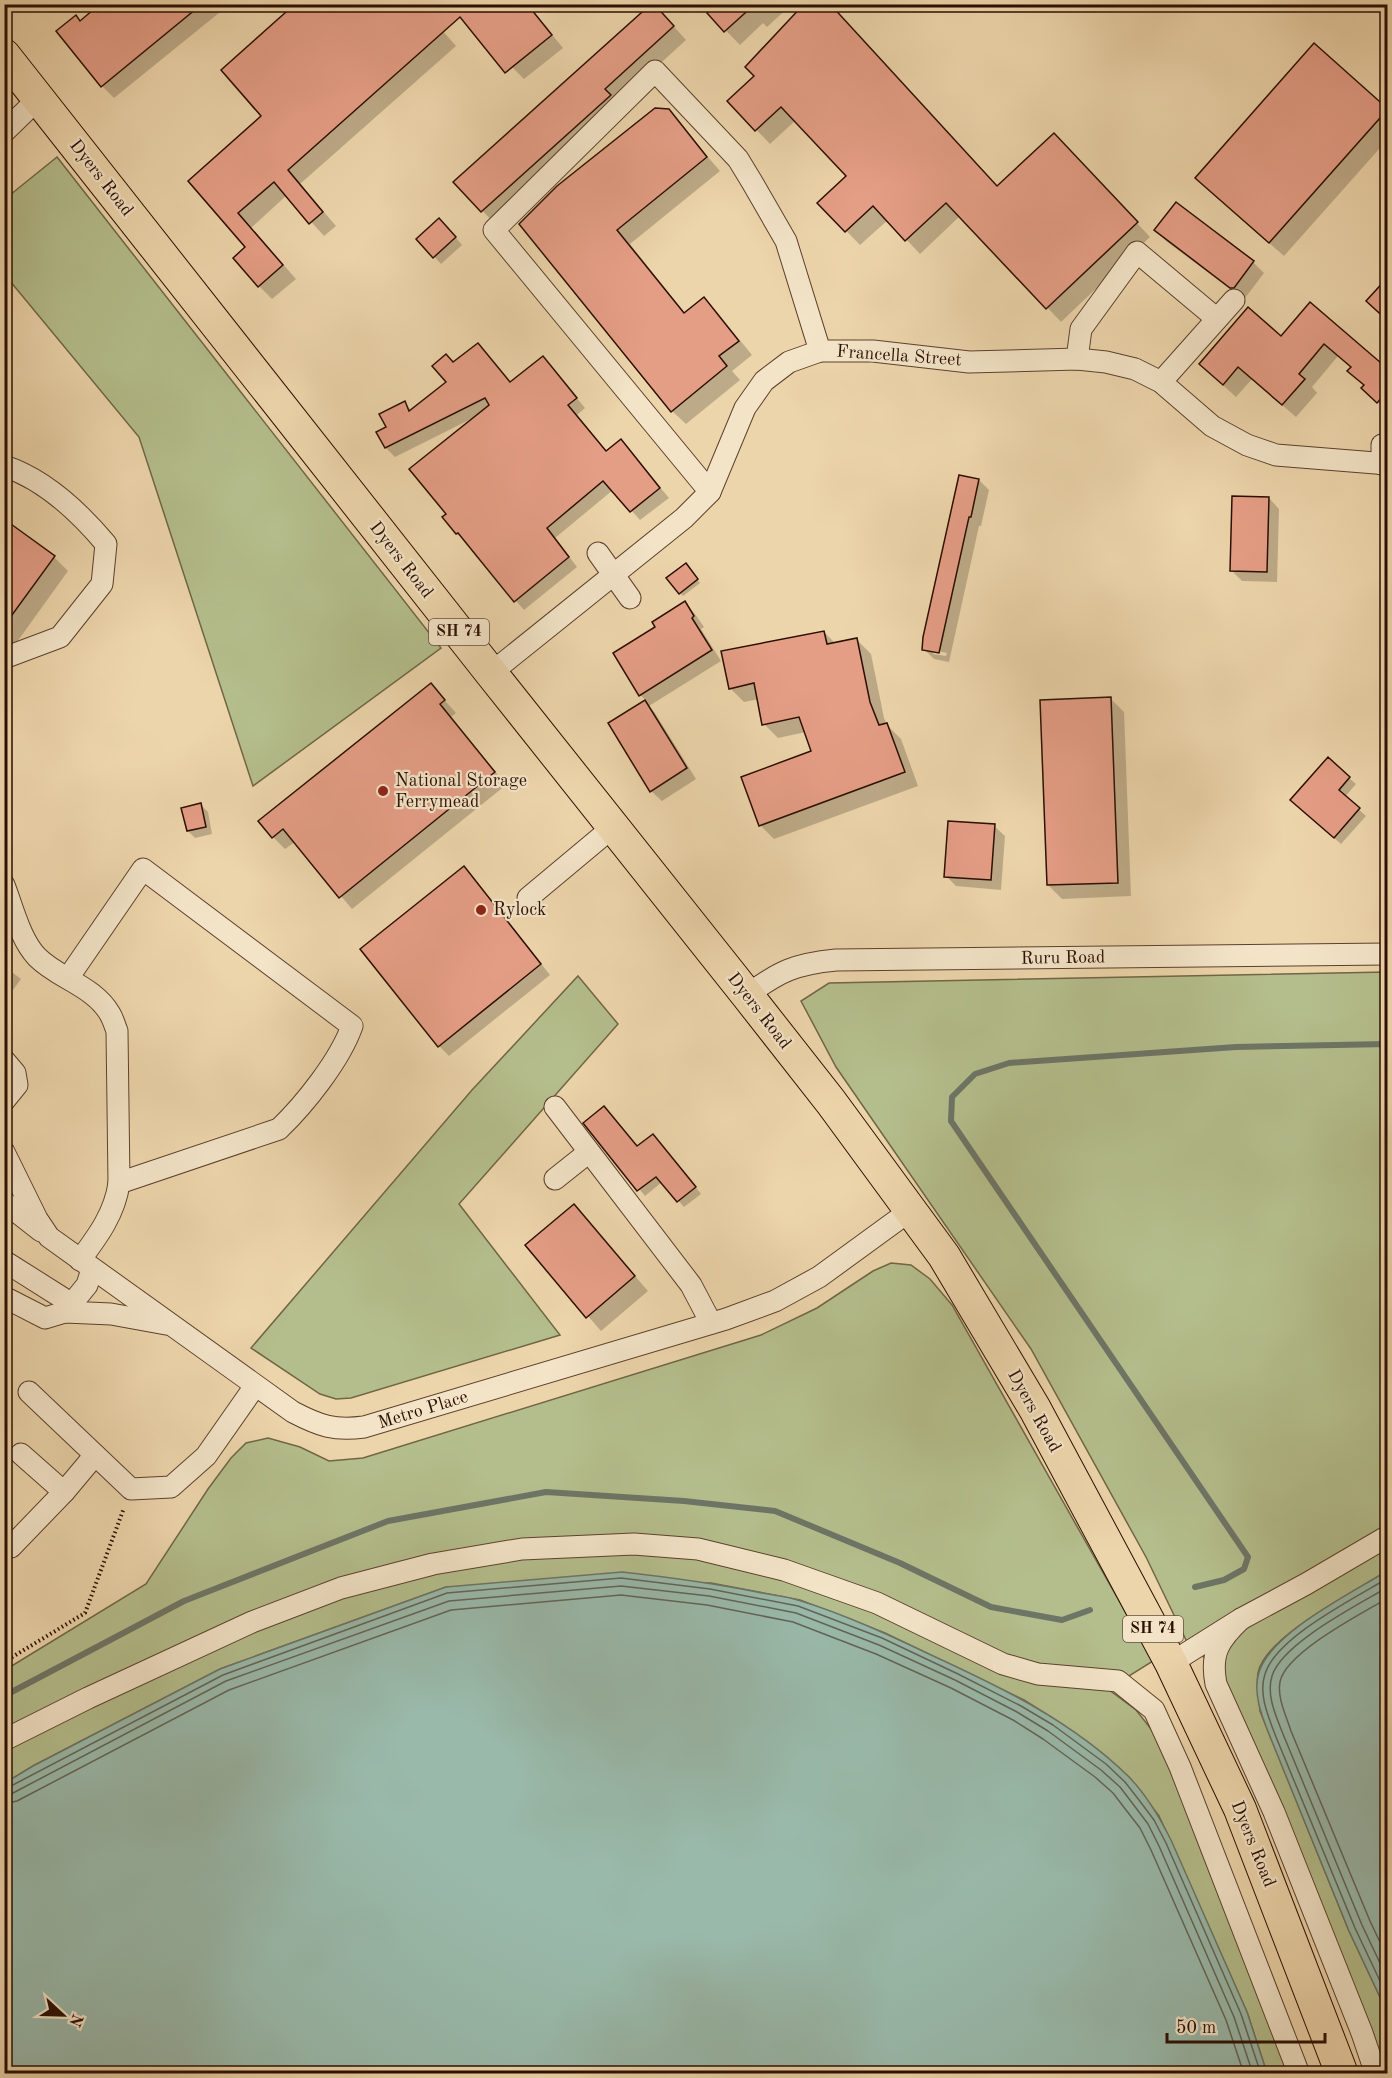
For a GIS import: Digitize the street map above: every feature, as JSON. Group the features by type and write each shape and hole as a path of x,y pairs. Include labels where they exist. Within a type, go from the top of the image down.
{"highway":[{"name":"Dyers Road","path":"4,55 831,1102 944,1256 1035,1409 1171,1663 1239,1809 1342,2073"}],"street":[{"path":"710,492 494,230 655,71 738,159 758,192 786,241 820,351"},
{"path":"4,132 39,98"},
{"path":"1077,359 1081,329 1137,252 1217,319"},
{"path":"1161,382 1234,300"},
{"name":"Francella Street","path":"491,673 684,518 710,492 745,408 764,381 789,362 820,351 873,351 969,362 1077,359 1106,362 1135,369 1161,382 1212,426 1253,438 1276,455 1384,458"},
{"path":"4,466 23,472 82,516 106,544 102,584 60,637 4,658"},
{"path":"598,553 630,598"},
{"path":"528,898 613,828"},
{"path":"68,978 143,869 352,1026 346,1042 311,1093 293,1116 279,1129 119,1183"},
{"path":"4,885 23,934 37,956 93,994 110,1014 117,1031 119,1183 117,1200 86,1264 87,1285 69,1308 45,1318 4,1297"},
{"name":"Ruru Road","path":"747,995 782,971 807,964 836,960 1388,954"},
{"path":"4,1060 15,1073 17,1085 4,1101"},
{"path":"555,1107 691,1285 711,1323"},
{"name":"Metro Place","path":"4,1152 37,1219 49,1237 293,1412 330,1428 344,1430 364,1427 711,1323 775,1301 819,1277 912,1210"},
{"path":"555,1179 589,1152"},
{"path":"4,1203 49,1237"},
{"path":"4,1261 69,1308 172,1325"},
{"path":"29,1392 131,1489 171,1487 206,1455 255,1386"},
{"path":"21,1454 64,1492"},
{"path":"11,1547 64,1492 95,1455"},
{"path":"1171,1663 1241,1619 1388,1536"},
{"path":"4,1740 88,1698 252,1622 340,1588 433,1564 522,1549 634,1544 698,1549 784,1570 877,1602 1003,1664 1038,1674 1118,1681 1154,1710 1180,1767 1299,2073"},
{"path":"1241,1619 1227,1632 1219,1644 1213,1670 1216,1684 1274,1812 1376,2073"}],"path":[{"path":"4,1662 85,1613 131,1489"}],"green space":[{"path":"57,157 441,648 253,786 139,437 5,275 5,199"},
{"path":"1387,972 1387,1571 1334,1602 1277,1644 1264,1659 1257,1682 1260,1711 1349,1931 1387,2012 1387,2073 1382,2073 1220,1672 1187,1642 1146,1557 1031,1349 836,1067 801,1001 829,983"},
{"path":"578,976 618,1024 459,1204 560,1335 351,1398 336,1399 320,1394 251,1348 472,1090"},
{"path":"891,1263 911,1265 930,1279 952,1305 1153,1661 1108,1689 1136,1710 1155,1734 1177,1780 1295,2073 1267,2073 1247,2012 1159,1816 1129,1777 1056,1720 1024,1700 885,1633 800,1600 711,1583 446,1587 220,1669 33,1766 5,1783 5,1670 146,1584 208,1489 231,1458 246,1443 268,1438 300,1447 329,1461 363,1458 761,1335 817,1308 873,1271"}],"water":[{"path":"1387,1571 1387,2012 1349,1931 1271,1739 1259,1706 1257,1680 1267,1657 1296,1628"},
{"path":"622,1572 723,1586 790,1598 818,1607 883,1633 984,1680 1035,1707 1084,1739 1135,1783 1162,1823 1247,2012 1267,2073 5,2073 5,1783 33,1766 220,1669 446,1587"}],"building":[{"path":"100,4 202,4 101,87 56,31 76,15 80,21"},
{"path":"295,4 527,4 552,35 505,73 460,17 288,170 323,212 309,224 274,182 238,213 283,265 258,287 233,258 245,247 188,181 261,116 221,70"},
{"path":"651,4 654,4 674,26 605,89 611,95 481,212 453,182"},
{"path":"716,4 755,4 724,32 707,13"},
{"path":"804,4 830,4 997,186 1054,133 1138,222 1046,309 946,203 905,241 873,206 845,232 817,203 846,176 781,107 755,131 727,101 754,76 745,67"},
{"path":"1314,43 1388,109 1269,243 1195,178"},
{"path":"655,108 669,109 707,157 617,230 684,313 704,297 739,341 719,356 727,366 671,412 519,224 557,186"},
{"path":"1176,202 1254,261 1234,288 1230,288 1154,230"},
{"path":"439,218 456,237 433,258 416,239"},
{"path":"1388,277 1388,321 1366,301"},
{"path":"1310,302 1388,369 1388,391 1377,403 1361,388 1364,385 1347,371 1351,367 1324,344 1299,374 1305,379 1282,405 1238,367 1223,385 1199,364 1248,307 1281,336"},
{"path":"478,343 510,382 543,356 577,398 568,405 606,451 621,439 660,488 630,512 603,481 547,528 569,557 514,602 458,533 456,534 442,517 446,514 409,469 489,405 485,398 385,448 376,432 386,427 379,414 405,401 409,411 446,382 432,366 446,354 453,362"},
{"path":"959,475 979,479 939,653 922,650 923,637"},
{"path":"1232,496 1269,497 1267,572 1230,571"},
{"path":"4,519 55,556 4,626"},
{"path":"686,563 698,579 679,594 666,578"},
{"path":"685,601 694,616 692,618 712,650 639,696 613,653 655,627 652,622"},
{"path":"824,631 827,644 857,638 870,702 879,725 887,723 905,772 759,826 741,777 811,751 799,717 762,725 754,683 729,689 721,651"},
{"name":"National Storage Ferrymead","path":"431,683 445,700 440,704 495,772 339,898 283,829 272,838 258,821"},
{"path":"1111,697 1118,883 1047,885 1040,700"},
{"path":"645,700 687,768 650,792 608,723"},
{"path":"1328,757 1350,777 1339,790 1360,808 1334,838 1290,800"},
{"path":"201,803 206,827 187,831 181,808"},
{"path":"948,821 995,824 991,880 944,877"},
{"path":"464,866 541,964 438,1047 360,949"},
{"path":"604,1106 637,1146 653,1134 696,1187 677,1202 656,1177 637,1191 583,1123"},
{"path":"574,1204 635,1276 586,1318 525,1245"}],"waterway":[{"path":"1195,1587 1224,1580 1244,1569 1248,1557 951,1121 952,1097 975,1074 1009,1063 1236,1047 1388,1044"},
{"path":"4,1696 184,1601 388,1521 546,1492 684,1501 775,1511 900,1563 991,1607 1062,1620 1090,1610"}],"place":[{"name":"National Storage Ferrymead","path":"383,791"},
{"name":"Rylock","path":"481,910"}]}
